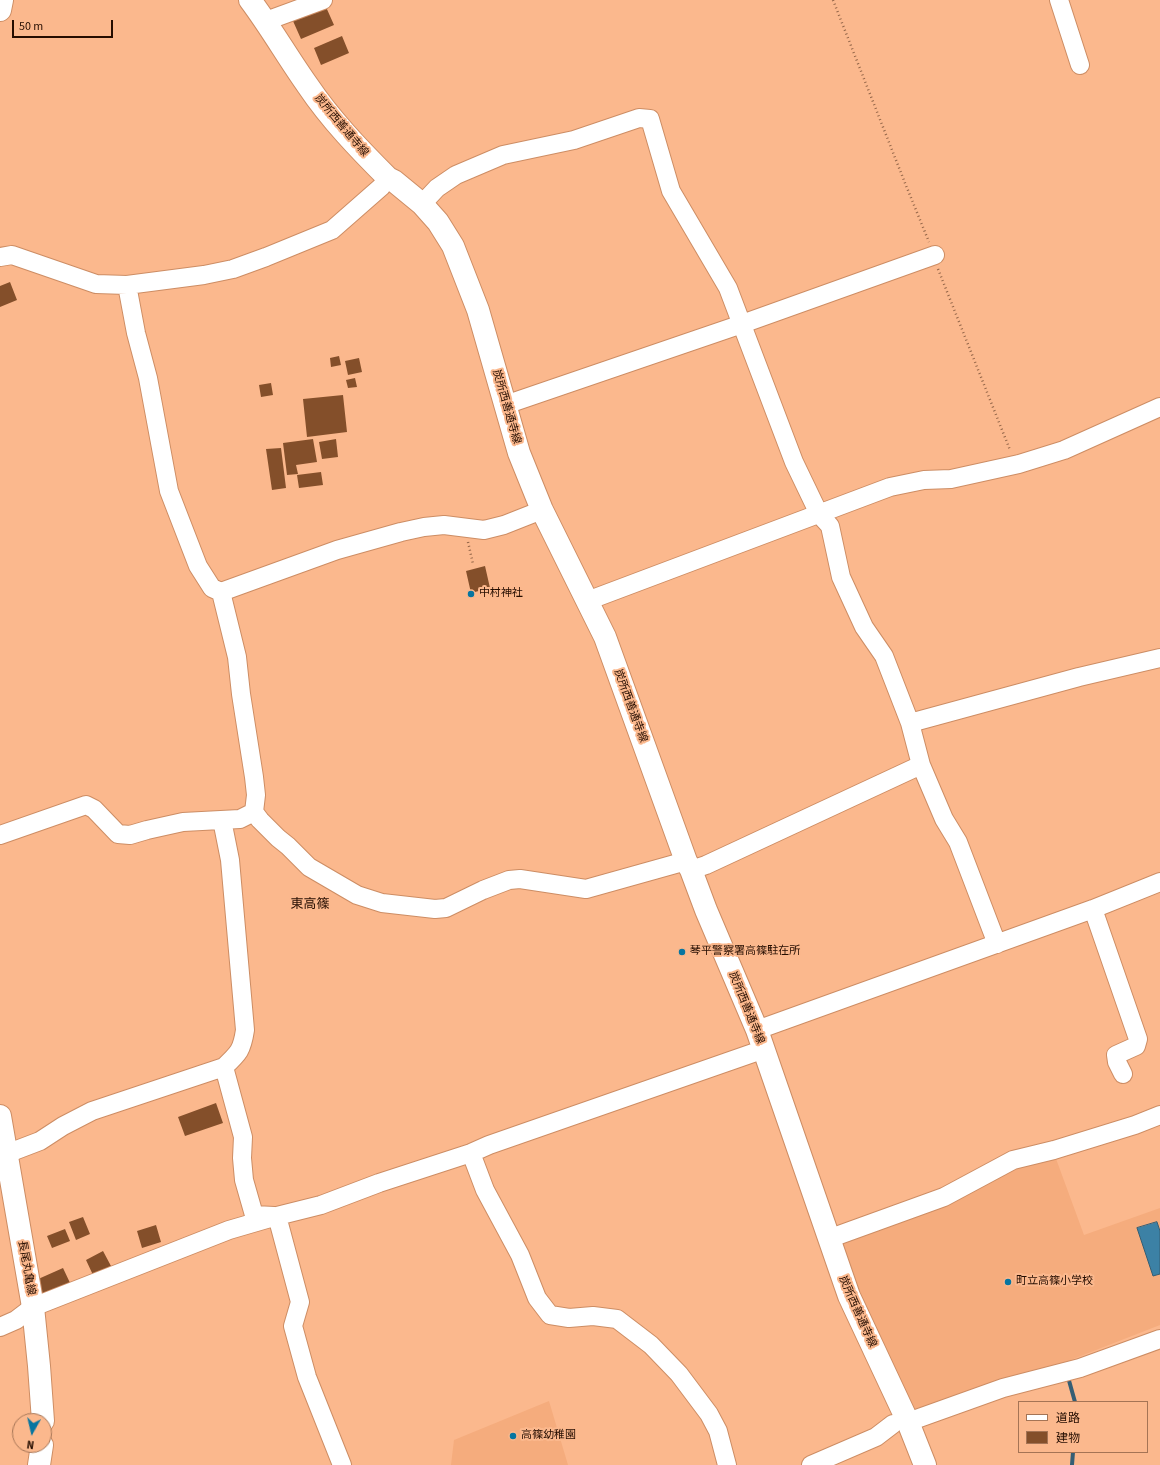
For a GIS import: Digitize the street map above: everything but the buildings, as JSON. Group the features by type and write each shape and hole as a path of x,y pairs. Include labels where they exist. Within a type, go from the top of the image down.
{"main road":[{"path":"0,10 2,0"},
{"name":"炭所西善通寺線","path":"250,0 266,21 308,86 336,124 388,178 394,181 422,204 438,222 453,246 478,310 519,453 542,510 608,644 688,866 757,1030 828,1239 849,1296 900,1423 924,1465"},
{"name":"長尾丸亀線","path":"0,1116 33,1308 42,1413"},
{"path":"39,1465 41,1453"}],"street":[{"path":"266,21 323,0"},
{"path":"1059,0 1080,65"},
{"path":"422,204 437,188 456,175 503,155 574,140 639,118 650,119 670,191 728,288 794,462 819,514 830,526 841,577 864,628 884,656 910,723 921,765 944,819 958,842 997,944"},
{"path":"0,257 12,255 96,284 127,285 169,280 233,269 332,230 388,178"},
{"path":"505,405 742,324 935,255"},
{"path":"127,285 136,334 148,378 169,491 198,566 212,588 221,592 337,550 401,532 424,527 444,525 484,530 504,525 542,510"},
{"path":"587,601 890,488 924,480 951,479 1020,464 1064,450 1160,407"},
{"path":"221,592 236,657 254,777 256,795 254,812 260,820 309,867 357,895 382,903 436,909 446,908 482,890 509,880 520,879 586,889 688,866 706,865 921,765"},
{"path":"910,723 1080,677 1160,658"},
{"path":"0,835 86,805 94,809 118,834 130,835 183,822 240,819 254,812"},
{"path":"6,1154 40,1141 63,1126 92,1111 224,1067 239,1052 243,1043 245,1030 230,860 222,820"},
{"path":"757,1030 1093,909 1160,882"},
{"path":"1093,909 1138,1039 1136,1046 1116,1055 1117,1062 1123,1074"},
{"path":"0,1327 16,1320 33,1308 229,1230 321,1205 379,1183 471,1153 489,1145 753,1053"},
{"path":"224,1067 243,1137 242,1158 244,1180 254,1215 277,1216"},
{"path":"828,1239 944,1197 1012,1160 1054,1150 1135,1125 1160,1115"},
{"path":"471,1153 485,1190 520,1255 537,1298 550,1315 568,1318 593,1316 617,1319 651,1344 679,1374 709,1414 718,1431 727,1465"},
{"path":"277,1216 300,1302 293,1326 307,1377 342,1465"},
{"path":"811,1465 876,1437 900,1423 1003,1388 1080,1368 1160,1338"}],"path":[{"path":"833,0 935,255 940,276 1011,455"},
{"path":"465,528 473,564"}],"shaded area":[{"name":"町立高篠小学校","path":"1055,1156 1084,1235 1160,1208 1160,1325 1068,1361 910,1411 837,1239 1016,1165"},
{"name":"高篠幼稚園","path":"549,1401 568,1465 451,1465 454,1440"}],"water":[{"path":"1157,1222 1160,1231 1160,1274 1153,1276 1137,1228"}],"waterway":[{"path":"1068,1377 1075,1401"},
{"path":"1072,1465 1073,1453"}],"place":[{"name":"中村神社","path":"471,594"},
{"name":"琴平警察署高篠駐在所","path":"682,952"},
{"name":"町立高篠小学校","path":"1008,1282"},
{"name":"高篠幼稚園","path":"513,1436"}],"district":[{"name":"東高篠","path":"310,905"}]}
